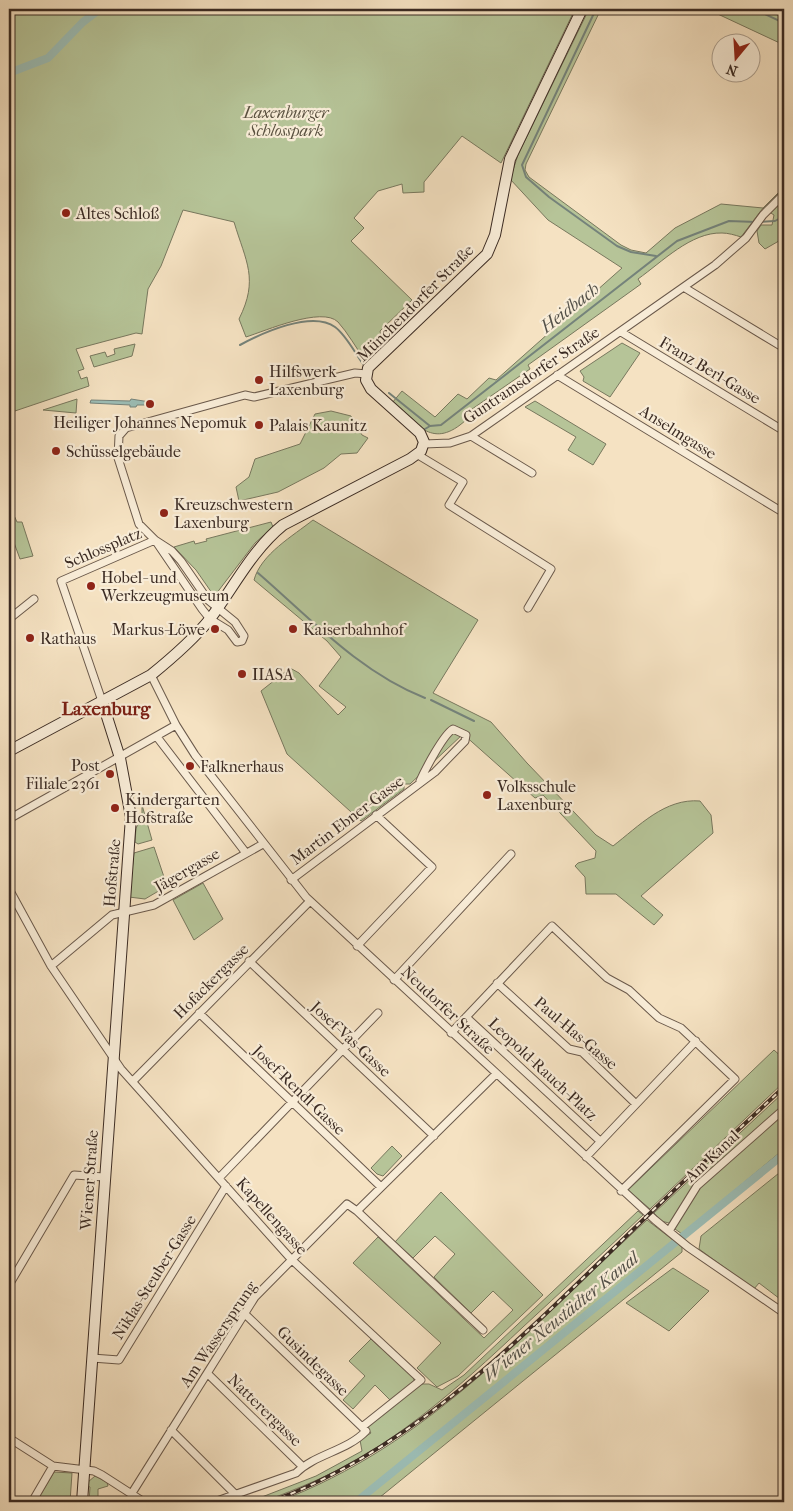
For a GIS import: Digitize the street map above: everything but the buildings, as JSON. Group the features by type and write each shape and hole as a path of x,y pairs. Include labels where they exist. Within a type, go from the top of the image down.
{"main road":[{"name":"Münchendorfer Straße","path":"366,374 373,361 461,280 486,254 495,235 510,159 582,9"},
{"path":"9,751 151,674 180,650 210,619 268,537 283,525 418,455 424,444 420,433 371,390 366,380 366,374"},
{"name":"Hofstraße","path":"102,701 120,758 131,817 114,1058"},
{"name":"Wiener Straße","path":"82,1502 114,1058"}],"street":[{"name":"Guntramsdorfer Straße","path":"424,444 450,443 471,436 685,288 726,256 784,194"},
{"path":"685,288 784,348"},
{"name":"Franz Berl-Gasse","path":"621,332 784,431"},
{"name":"Münchendorfer Straße","path":"155,540 139,524 118,458 119,436 126,428 246,395 254,397 355,373 366,374"},
{"name":"Anselmgasse","path":"557,375 784,513"},
{"path":"471,436 532,473"},
{"path":"418,455 463,482 450,505 551,570 528,608"},
{"path":"155,540 172,551 181,560 208,600 238,625 245,638 242,641 237,642 228,630 210,619 155,540"},
{"name":"Schlossplatz","path":"61,580 155,540"},
{"name":"Hofstraße","path":"61,580 102,701"},
{"path":"9,619 34,599"},
{"name":"Neudorfer Straße","path":"151,674 176,726 225,797 242,814 290,880 310,901 621,1191 684,1244 784,1313"},
{"path":"9,819 176,726"},
{"name":"Martin Ebner-Gasse","path":"290,880 441,766 465,741 466,736 453,729 448,732 438,750 427,764 420,781"},
{"path":"157,737 246,853"},
{"path":"357,946 432,867 376,815"},
{"name":"Jägergasse","path":"51,966 112,915 154,905 263,844"},
{"path":"394,980 511,854"},
{"path":"9,889 51,966 114,1058"},
{"name":"Hofackergasse","path":"133,1081 310,901"},
{"path":"452,1032 552,926 607,978 629,990 659,1018 681,1028 696,1041 735,1079 621,1191"},
{"name":"Josef-Vas-Gasse","path":"249,961 434,1136"},
{"name":"Paul-Has-Gasse","path":"498,983 569,1049 582,1052 636,1104"},
{"path":"218,1178 378,1012"},
{"name":"Josef-Rendl-Gasse","path":"199,1013 381,1186"},
{"name":"Leopold-Rauch-Platz","path":"466,1016 600,1141"},
{"path":"586,1157 696,1041"},
{"name":"Kapellengasse","path":"114,1058 291,1259 421,1380 362,1427"},
{"path":"482,1330 358,1211 381,1186 496,1074"},
{"name":"Am Kanal","path":"669,1231 697,1186 784,1109"},
{"path":"9,1285 74,1175 104,1177"},
{"name":"Niklas-Steuber-Gasse","path":"92,1358 119,1360 226,1186"},
{"name":"Am Wassersprung","path":"132,1493 255,1297 347,1204 358,1211"},
{"name":"Gusindegasse","path":"246,1314 362,1427"},
{"name":"Natterergasse","path":"208,1374 302,1466"},
{"path":"214,1502 296,1473 302,1466 325,1457 361,1436 366,1431 362,1427"},
{"path":"171,1430 236,1495"},
{"path":"9,1438 53,1466 84,1469 102,1475 144,1502"},
{"path":"32,1502 53,1466"}],"green space":[{"name":"Laxenburger Schlosspark","path":"9,9 575,9 501,163 462,136 424,182 424,192 403,193 402,184 378,191 354,218 364,228 351,241 412,300 380,331 383,345 365,360 342,326 330,318 307,318 293,321 246,337 239,319 248,293 248,270 234,222 183,210 161,266 148,289 142,334 136,333 76,349 84,369 78,371 81,379 87,377 89,386 9,413"},
{"path":"589,9 601,9 526,164 525,170 529,177 621,245 631,250 646,253 675,228 721,204 763,208 741,237 724,233 710,234 699,237 677,249 638,279 641,284 528,365 530,369 462,416 466,420 454,429 435,434 426,431 392,403 402,391 435,417 458,394 467,399 489,378 496,380 622,268 548,220 510,179 518,155"},
{"path":"707,9 764,9 784,18 784,45 760,34 760,32 756,32"},
{"path":"784,187 784,238 765,249 759,243 757,231 761,225 772,225 774,215 763,208"},
{"path":"622,343 640,353 610,397 583,381 584,377 580,371"},
{"path":"135,344 132,356 94,367 90,356 105,352 107,357 115,354 114,349"},
{"path":"77,399 76,413 43,410"},
{"path":"535,401 606,444 593,465 568,450 576,437 525,407"},
{"path":"331,411 351,416 362,435 368,438 357,453 341,454 324,468 278,492 239,501 236,487 249,477 255,459 300,444 315,414"},
{"path":"12,511 17,522 22,522 33,556 20,559 9,529 9,512"},
{"path":"313,520 478,620 433,693 491,722 527,763 596,835 613,846 643,822 664,809 687,801 700,801 711,815 713,833 641,896 663,915 654,925 616,894 586,894 585,877 575,866 578,863 595,858 596,851 543,795 535,798 463,734 410,784 404,784 404,789 361,821 287,754 261,691 290,668 299,673 338,715 346,707 319,686 341,657 327,641 254,580 263,562 270,554"},
{"path":"271,522 273,527 255,543 216,594 212,593 196,570 174,547 194,541 195,544 207,541 206,539"},
{"path":"142,805 152,840 138,844 135,842 136,828 142,818"},
{"path":"154,847 167,886 145,899 129,897 134,853"},
{"path":"203,883 223,919 194,940 173,900"},
{"path":"774,1050 784,1059 784,1082 650,1209 628,1190"},
{"path":"784,1092 784,1149 682,1234 675,1229 674,1220 669,1223 661,1221 654,1213"},
{"path":"392,1146 402,1156 383,1176 377,1174 371,1168"},
{"path":"784,1169 784,1302 759,1283 754,1289 699,1249 701,1236"},
{"path":"441,1192 543,1295 458,1376 437,1387 417,1368 441,1343 353,1263 378,1237 484,1338 513,1310 493,1291 471,1313 434,1277 455,1254 435,1236 413,1258 395,1242"},
{"path":"638,1211 643,1215 473,1373 421,1417 393,1437 334,1472 276,1497 249,1502 316,1476 362,1451 360,1440 371,1433 368,1429 369,1424 422,1384 429,1384 442,1390 464,1375"},
{"path":"647,1220 682,1247 682,1252 374,1502 277,1502 331,1478 382,1449 430,1416 519,1341"},
{"path":"673,1268 709,1291 669,1331 626,1303"},
{"path":"371,1339 413,1377 415,1383 391,1401 375,1385 353,1409 343,1400 365,1376 349,1361"},
{"path":"54,1472 72,1473 70,1502 36,1502"},
{"path":"95,1476 107,1482 108,1486 98,1489 98,1502 89,1502 90,1487 87,1486 88,1482"}],"water":[{"path":"131,399 150,402 149,405 137,405 136,407 90,403 91,400 130,401"}],"waterway":[{"path":"9,73 48,58 83,22 100,9"},
{"path":"596,9 522,165 526,177 549,197 617,246 631,252 656,256"},
{"path":"754,9 784,23"},
{"name":"Heidbach","path":"760,222 775,221 784,216"},
{"name":"Heidbach","path":"389,393 430,426 441,425 677,241 729,221 756,222"},
{"name":"Heidbach","path":"240,345 287,325 301,322 325,322 335,327 343,335 363,364"},
{"name":"Heidbach","path":"425,429 430,426"},
{"path":"258,573 336,643 357,659 378,674 425,698"},
{"path":"431,700 474,721"},
{"name":"Wiener Neustädter Kanal","path":"356,1502 784,1154"}],"railway":[{"path":"270,1502 320,1481 366,1456 411,1427 453,1395 534,1325 784,1087"}],"place":[{"name":"Altes Schloß","path":"66,213"},
{"name":"Hilfswerk Laxenburg","path":"259,380"},
{"name":"Heiliger Johannes Nepomuk","path":"150,404"},
{"name":"Palais Kaunitz","path":"259,425"},
{"name":"Schüsselgebäude","path":"56,451"},
{"name":"Kreuzschwestern Laxenburg","path":"164,513"},
{"name":"Hobel- und Werkzeugmuseum","path":"91,586"},
{"name":"Markus-Löwe","path":"215,629"},
{"name":"Kaiserbahnhof","path":"293,629"},
{"name":"Rathaus","path":"30,638"},
{"name":"IIASA","path":"242,674"},
{"name":"Falknerhaus","path":"190,766"},
{"name":"Post Filiale 2361","path":"110,774"},
{"name":"Volksschule Laxenburg","path":"487,795"},
{"name":"Kindergarten Hofstraße","path":"115,808"}],"district":[{"name":"Laxenburg","path":"106,709"}]}
